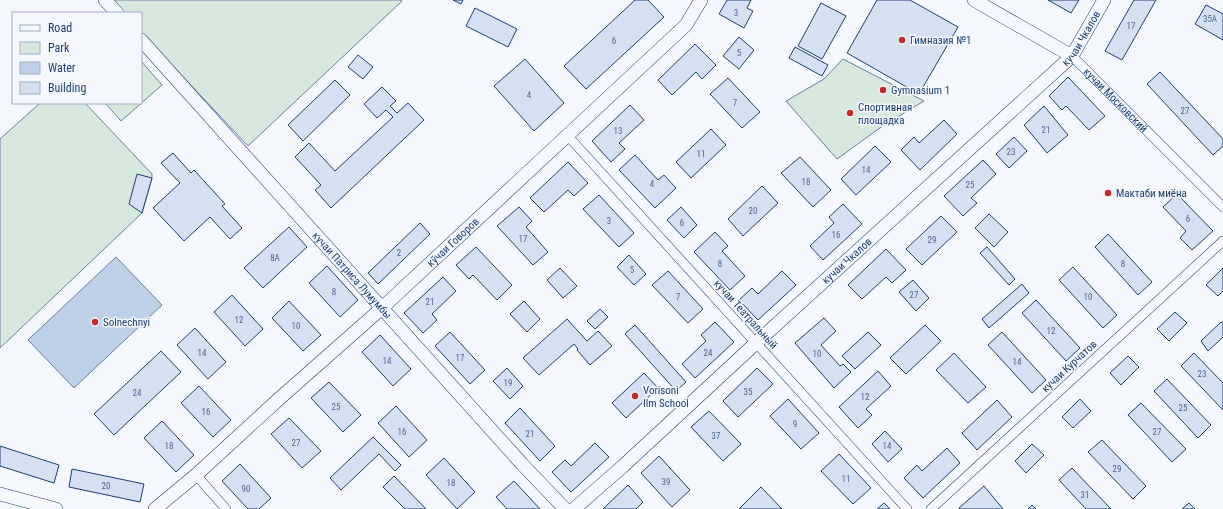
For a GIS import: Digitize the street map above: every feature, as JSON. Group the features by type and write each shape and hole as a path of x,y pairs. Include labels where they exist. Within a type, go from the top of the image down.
{"street":[{"path":"105,0 116,12"},
{"name":"кӯчаи Говоров","path":"155,509 196,475 382,308 686,25 701,0"},
{"name":"кучаи Московский","path":"974,0 1072,56 1223,206"},
{"name":"кучаи Чкалов","path":"574,509 622,467 1072,56 1104,0"},
{"name":"кучаи Патриса Лумумбы","path":"142,41 564,509"},
{"name":"кучаи Театральный","path":"567,135 907,509"},
{"name":"кучаи Курчатов","path":"930,509 1223,241"},
{"path":"196,475 226,509"},
{"path":"0,494 56,509"}],"green space":[{"path":"111,0 402,1 248,146 142,33 142,12 122,12"},
{"name":"Спортивная площадка","path":"843,59 924,101 884,125 837,159 786,101 824,79"},
{"path":"142,62 162,85 142,103"},
{"path":"39,104 86,104 152,174 152,178 142,213 0,348 0,139"},
{"path":"106,104 140,104 121,121"}],"water":[{"name":"Solnechnyi","path":"116,257 162,305 74,388 28,340"}],"building":[{"path":"453,0 463,0 461,4"},
{"path":"635,0 648,0 664,17 586,89 564,66"},
{"path":"727,0 751,0 747,8 753,11 744,28 719,14"},
{"name":"Гимназия №1","path":"877,0 910,0 958,27 919,94 847,53"},
{"path":"1048,0 1079,0 1071,13"},
{"path":"1134,0 1156,0 1122,60 1105,51"},
{"path":"821,3 846,16 822,59 798,46"},
{"path":"1206,5 1223,14 1223,40 1195,24"},
{"path":"475,8 517,29 508,47 466,26"},
{"path":"739,37 754,50 739,69 723,56"},
{"path":"695,44 716,65 702,79 696,72 672,95 658,80"},
{"path":"795,47 828,65 822,76 789,58"},
{"path":"358,55 373,67 363,79 348,67"},
{"path":"525,59 564,103 534,131 494,86"},
{"path":"1160,72 1223,139 1223,146 1213,155 1147,84"},
{"path":"1068,77 1105,116 1089,130 1066,106 1062,110 1049,96"},
{"path":"728,78 760,112 742,128 710,94"},
{"path":"335,80 350,95 303,141 288,125"},
{"path":"382,87 396,101 390,106 397,113 408,103 424,120 331,208 315,190 321,185 295,157 309,143 335,171 393,117 386,110 377,118 364,104"},
{"path":"630,105 644,120 619,143 625,149 611,162 592,141"},
{"path":"1044,106 1068,135 1047,153 1024,125"},
{"path":"944,120 957,134 920,170 901,150 914,137 919,143"},
{"path":"711,129 726,145 691,178 676,162"},
{"path":"1014,137 1027,151 1009,168 996,154"},
{"path":"875,146 891,162 856,195 841,179"},
{"path":"173,153 191,173 194,170 225,204 222,206 242,228 230,239 210,217 184,241 153,208 180,183 161,163"},
{"path":"635,155 658,180 664,175 676,188 655,208 619,170"},
{"path":"800,157 831,190 813,207 781,173"},
{"path":"983,160 996,174 971,198 977,203 963,216 944,196"},
{"path":"568,162 588,183 574,196 568,190 544,212 530,198"},
{"path":"137,174 152,178 142,213 129,204"},
{"path":"762,186 778,203 743,236 728,219"},
{"path":"1177,194 1213,231 1192,250 1180,238 1186,231 1163,207"},
{"path":"599,195 634,233 619,247 583,209"},
{"path":"843,204 862,224 823,260 810,246 834,223 829,217"},
{"path":"519,207 532,221 526,227 548,252 533,265 497,226"},
{"path":"681,207 697,225 684,238 667,220"},
{"path":"989,214 1008,232 994,247 975,228"},
{"path":"941,216 957,232 922,265 906,249"},
{"path":"420,223 430,234 378,284 368,273"},
{"path":"289,227 307,247 263,288 244,268"},
{"path":"715,232 728,246 722,251 745,276 730,290 694,252"},
{"path":"1108,234 1152,282 1138,295 1095,247"},
{"path":"476,247 512,285 497,300 473,275 469,279 456,265"},
{"path":"987,247 1015,279 1009,285 980,253"},
{"path":"886,249 906,270 892,283 886,277 862,299 848,285"},
{"path":"629,255 646,274 634,285 617,267"},
{"path":"327,266 358,300 340,317 309,283"},
{"path":"1073,267 1117,315 1103,328 1059,280"},
{"path":"560,268 577,286 563,298 547,280"},
{"path":"1223,268 1223,291 1218,296 1206,285"},
{"path":"668,271 703,309 688,323 652,285"},
{"path":"782,271 796,285 758,320 739,300 752,288 758,294"},
{"path":"443,277 456,291 432,314 437,320 423,333 404,313"},
{"path":"913,280 929,298 916,311 899,292"},
{"path":"1022,284 1029,293 989,328 982,319"},
{"path":"232,295 263,329 245,346 214,312"},
{"path":"1036,300 1080,348 1066,361 1022,313"},
{"path":"289,301 321,335 303,351 272,318"},
{"path":"524,301 540,319 527,332 510,314"},
{"path":"600,309 608,317 595,329 587,321"},
{"path":"1175,312 1187,323 1169,341 1157,329"},
{"path":"824,318 836,331 821,345 840,366 843,364 851,372 834,388 795,343"},
{"path":"567,319 587,341 598,331 612,346 590,365 577,350 578,349 574,344 539,375 523,358"},
{"path":"715,322 734,342 695,378 682,364 706,341 701,335"},
{"path":"1221,322 1223,323 1223,337 1208,351 1201,341"},
{"path":"635,325 686,382 676,391 625,334"},
{"path":"925,325 941,341 906,374 890,358"},
{"path":"195,328 226,362 208,379 177,345"},
{"path":"450,332 485,370 470,384 435,346"},
{"path":"868,332 881,345 855,369 842,356"},
{"path":"1002,332 1046,380 1032,393 988,345"},
{"path":"380,335 411,369 393,386 362,352"},
{"path":"161,351 181,372 114,435 94,414"},
{"path":"954,353 986,387 968,403 936,370"},
{"path":"1194,353 1223,383 1223,410 1181,366"},
{"path":"1128,356 1139,367 1121,385 1110,373"},
{"path":"507,368 523,386 510,399 493,381"},
{"path":"757,368 773,384 738,417 723,401"},
{"path":"878,371 891,386 866,409 872,415 858,428 839,407"},
{"name":"Vorisoni Ilm School","path":"644,373 658,388 626,418 612,403"},
{"path":"1167,379 1211,425 1198,438 1154,391"},
{"path":"329,382 361,415 343,432 311,398"},
{"path":"199,386 231,420 213,437 181,403"},
{"path":"788,399 819,433 801,449 770,416"},
{"path":"1080,399 1091,411 1073,428 1062,417"},
{"path":"997,400 1012,417 977,450 962,433"},
{"path":"1141,403 1186,449 1172,462 1128,415"},
{"path":"396,406 427,440 409,457 378,423"},
{"path":"520,408 555,446 540,461 505,423"},
{"path":"709,411 741,444 723,461 691,427"},
{"path":"289,418 321,451 302,468 271,434"},
{"path":"162,421 194,455 176,472 144,438"},
{"path":"885,431 902,449 888,462 872,444"},
{"path":"373,437 401,465 395,471 379,454 341,490 330,478"},
{"path":"1102,440 1146,486 1133,499 1088,452"},
{"path":"595,443 609,457 571,492 552,472 565,460 571,466"},
{"path":"1032,444 1044,455 1026,473 1015,461"},
{"path":"0,446 59,465 54,483 0,466"},
{"path":"947,448 960,463 923,498 904,478 917,465 922,471"},
{"path":"839,454 871,488 853,504 821,471"},
{"path":"659,456 690,490 672,507 641,473"},
{"path":"444,458 475,492 457,509 426,475"},
{"path":"240,464 271,498 259,509 248,509 222,481"},
{"path":"1072,468 1111,509 1086,509 1059,480"},
{"path":"72,469 144,484 140,502 69,487"},
{"path":"394,476 426,509 405,509 383,487"},
{"path":"514,481 540,509 507,509 496,497"},
{"path":"628,485 643,502 636,509 603,509"},
{"path":"984,486 1003,509 959,508"},
{"path":"761,487 782,509 739,509"},
{"path":"884,503 890,509 877,509"},
{"path":"1189,503 1195,509 1182,509"},
{"path":"1032,505 1036,509 1028,509"}],"place":[{"name":"Гимназия №1","path":"902,40"},
{"name":"Gymnasium 1","path":"883,90"},
{"name":"Спортивная площадка","path":"850,113"},
{"name":"Мактаби миёна","path":"1108,193"},
{"name":"Solnechnyi","path":"95,322"},
{"name":"Vorisoni Ilm School","path":"635,396"}]}
